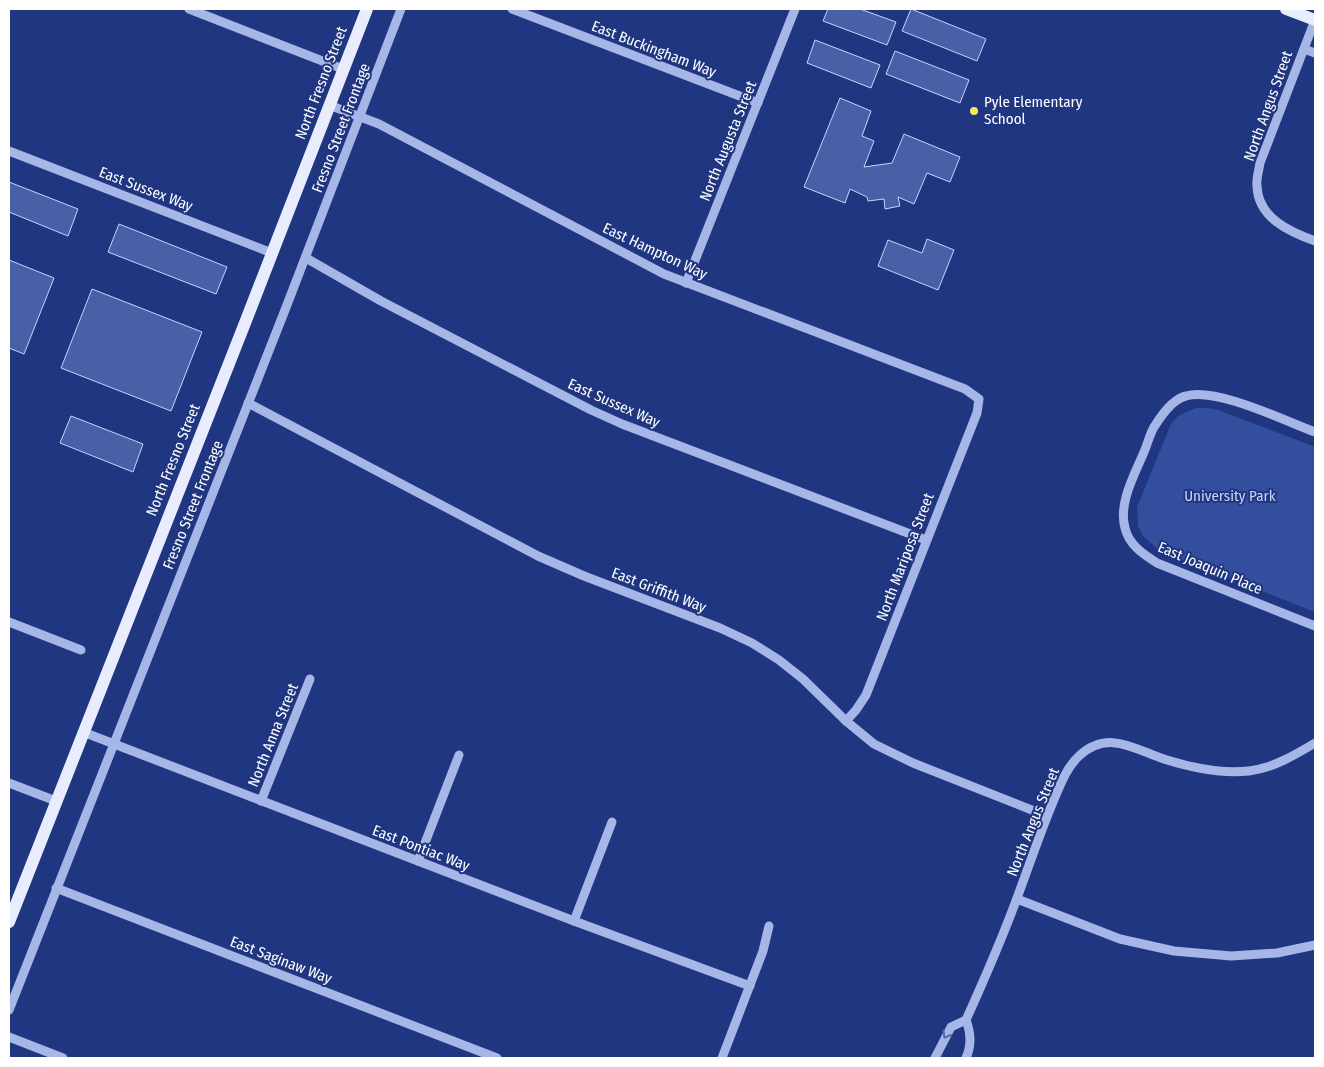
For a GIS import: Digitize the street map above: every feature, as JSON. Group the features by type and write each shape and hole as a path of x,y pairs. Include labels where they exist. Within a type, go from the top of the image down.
{"main road":[{"name":"North Fresno Street","path":"9,922 367,9"},
{"path":"1286,9 1315,20"}],"street":[{"path":"189,9 343,68"},
{"name":"Fresno Street Frontage","path":"9,1010 306,258 402,9"},
{"name":"East Buckingham Way","path":"512,9 758,103"},
{"name":"North Augusta Street","path":"686,283 795,9"},
{"name":"North Angus Street","path":"1315,20 1260,163 1256,186 1260,204 1276,222 1296,234 1315,242"},
{"path":"1304,49 1315,53"},
{"name":"East Hampton Way","path":"329,105 379,124 664,274 965,390 980,399"},
{"name":"East Sussex Way","path":"9,151 272,254"},
{"name":"East Sussex Way","path":"306,258 398,310 591,410 622,424 926,540"},
{"name":"East Joaquin Place","path":"1315,432 1224,397 1202,393 1184,396 1167,408 1154,425 1127,494 1124,510 1124,527 1129,540 1141,553 1157,563 1315,626"},
{"name":"North Mariposa Street","path":"846,721 866,695 977,413 980,399"},
{"name":"East Griffith Way","path":"248,403 538,556 584,576 720,628 752,644 778,660 803,679 846,721 874,744 912,763 1047,816"},
{"path":"9,622 81,650"},
{"name":"North Anna Street","path":"261,801 310,679"},
{"name":"East Pontiac Way","path":"83,732 574,921 750,986"},
{"name":"North Angus Street","path":"966,1020 1017,899 1047,816 1065,773 1079,756 1094,746 1114,742 1130,745 1192,767 1249,771 1273,765 1315,743"},
{"path":"418,861 459,755"},
{"path":"9,783 56,801"},
{"path":"574,921 612,822"},
{"name":"East Saginaw Way","path":"56,888 497,1058"},
{"path":"1017,899 1120,939 1174,951 1231,956 1277,953 1315,944"},
{"path":"722,1058 764,951 769,926"},
{"path":"935,1058 942,1041 951,1027 966,1020 971,1034 969,1052 966,1058"},
{"path":"9,1038 62,1058"}],"green space":[{"name":"University Park","path":"1196,408 1218,410 1315,447 1315,612 1160,551 1143,536 1138,526 1137,507 1171,424 1178,416"}],"building":[{"path":"828,9 860,9 896,22 887,45 823,21"},
{"path":"911,9 986,39 977,61 902,31"},
{"path":"815,40 880,65 871,88 807,63"},
{"path":"895,51 969,80 960,103 886,74"},
{"path":"840,98 871,111 862,136 874,141 864,167 892,163 904,134 960,157 950,182 927,173 914,204 898,197 900,206 885,209 884,199 868,201 867,197 850,189 845,203 804,187"},
{"path":"9,182 78,209 68,236 9,212"},
{"path":"119,224 227,267 216,294 108,252"},
{"path":"927,239 954,250 938,290 878,266 888,240 922,253"},
{"path":"9,260 54,278 24,354 9,348"},
{"path":"92,289 202,332 171,411 61,368"},
{"path":"71,416 143,444 133,472 60,443"}],"place":[{"name":"Pyle Elementary School","path":"974,111"}]}
